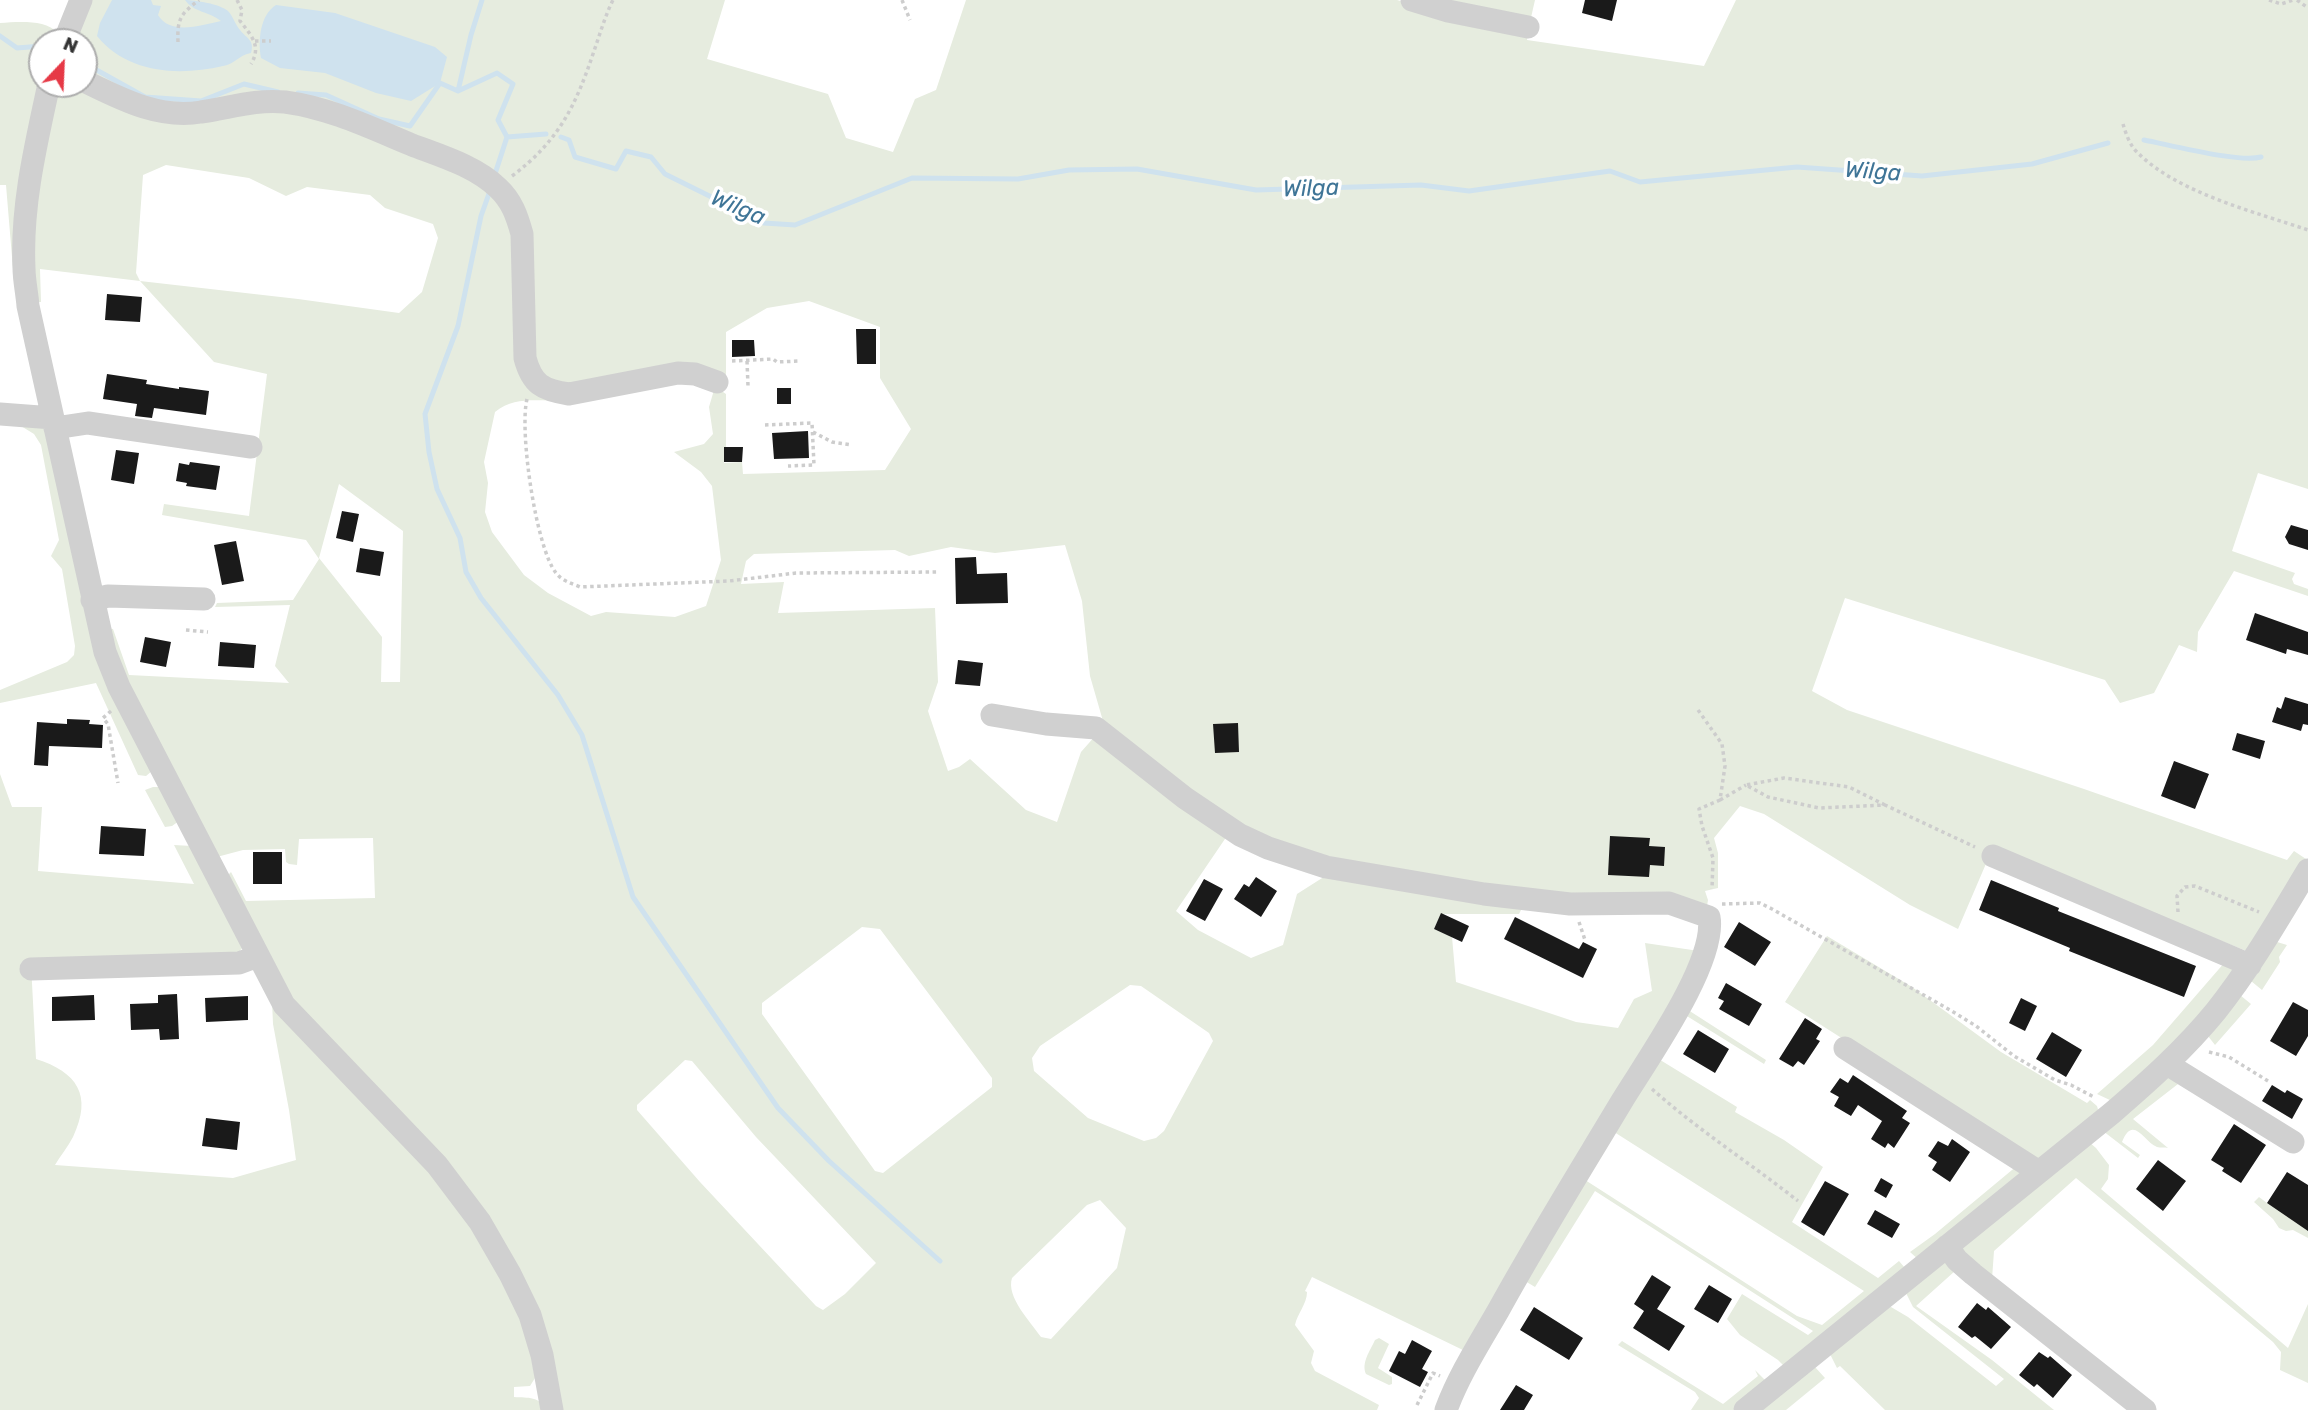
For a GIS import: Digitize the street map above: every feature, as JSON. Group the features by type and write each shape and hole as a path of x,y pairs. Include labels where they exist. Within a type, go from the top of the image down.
{"street":[{"path":"70,28 81,0"},
{"path":"1412,0 1448,11 1528,27"},
{"path":"98,88 129,102 162,112 198,113 266,100 309,107 359,123 479,174 510,201 517,216 522,234 525,358 530,374 540,385 553,392 569,394 678,373 695,374 717,382"},
{"path":"46,98 31,173 24,226 24,269 28,306 104,652 119,687 284,1005 437,1165 481,1222 530,1315 552,1410"},
{"path":"0,414 54,423 88,423 251,447"},
{"path":"92,600 108,596 204,598"},
{"path":"992,715 1046,724 1096,728 1185,798 1232,830 1268,848 1326,867 1484,894 1570,904 1669,903 1709,916 1711,926 1706,949 1679,1007 1510,1289 1457,1384 1446,1410"},
{"path":"1993,856 2250,965"},
{"path":"1745,1410 2112,1113 2167,1065 2216,1011 2250,965 2308,870"},
{"path":"31,969 239,963 258,956"},
{"path":"1845,1048 2039,1172"},
{"path":"2167,1065 2293,1142"},
{"path":"1947,1246 1957,1260 1973,1274 2145,1410"}],"path":[{"path":"178,42 179,20 183,13 199,0"},
{"path":"237,0 242,10 240,21 255,41 256,56 251,64"},
{"path":"497,187 544,149 559,130 581,90 613,0"},
{"path":"902,0 910,20"},
{"path":"2269,0 2281,4 2295,0 2308,8"},
{"path":"255,41 271,41"},
{"path":"2123,124 2136,152 2197,192 2308,230"},
{"path":"732,361 799,361"},
{"path":"747,361 748,386"},
{"path":"540,385 529,393 526,404 529,473 542,543 555,572 563,580 580,587 729,581 796,573 938,572"},
{"path":"765,425 812,423 814,465 788,466"},
{"path":"813,432 832,442 852,446"},
{"path":"186,630 208,632"},
{"path":"1698,710 1722,744 1725,766 1720,800"},
{"path":"108,711 103,718 108,724 118,783"},
{"path":"1712,889 1713,858 1699,809 1746,785 1784,778 1849,787 1993,856"},
{"path":"1746,785 1768,797 1819,808 1885,805"},
{"path":"2188,938 2176,908 2176,896 2185,887 2195,886 2208,890 2277,920"},
{"path":"1713,904 1760,904 1959,1015 2014,1056 2055,1080 2094,1097"},
{"path":"2209,1052 2230,1057 2268,1081"},
{"path":"1637,1076 1708,1135 1757,1168 1798,1201"},
{"path":"1417,1405 1433,1373 1442,1377"}],"shaded area":[{"path":"90,0 725,0 707,59 828,94 846,138 893,152 915,99 936,90 966,0 1397,0 1528,33 1527,40 1704,66 1736,0 2308,0 2308,489 2258,473 2232,551 2295,573 2292,579 2294,584 2308,589 2308,596 2234,571 2198,632 2197,652 2179,645 2154,693 2120,703 2105,680 1845,598 1812,691 1847,710 2287,860 2294,851 2306,859 2249,952 1989,848 1983,857 1988,859 1958,929 1910,905 1764,814 1740,806 1714,838 1718,853 1718,888 1705,891 1707,906 1702,907 1671,900 1570,900 1484,891 1315,859 1274,845 1230,823 1171,782 1105,728 1090,676 1082,601 1065,545 995,553 951,547 909,556 895,550 754,554 746,561 741,584 784,582 778,613 935,608 938,682 928,711 948,771 970,759 1026,810 1057,822 1081,752 1096,735 1229,833 1176,911 1198,930 1251,958 1283,945 1297,894 1330,873 1524,904 1519,914 1441,914 1434,929 1452,937 1456,982 1576,1022 1618,1028 1634,999 1652,991 1645,943 1699,951 1673,1007 1593,1134 1499,1298 1449,1390 1442,1410 1439,1409 1465,1351 1312,1277 1295,1325 1314,1351 1311,1363 1315,1371 1379,1405 1377,1410 562,1410 539,1316 484,1213 455,1173 322,1036 293,1000 225,878 231,872 246,901 375,898 373,838 299,839 297,865 286,862 285,849 243,850 213,858 124,682 105,628 113,629 129,675 289,683 275,666 290,605 215,607 217,603 293,600 319,559 306,540 162,515 164,504 249,516 267,374 214,362 140,281 40,269 41,302 36,302 31,218 46,129 55,98 98,98 98,93 142,113 168,118 194,118 250,106 269,106 320,115 367,133 379,126 333,107 282,96 249,97 189,109 167,108 130,97 98,82 98,28 79,28","holes":["166,165 249,178 286,196 307,187 370,195 385,208 433,224 438,238 422,292 399,313 140,281 136,273 143,175","505,191 523,223 526,236 528,356 534,370 547,383 567,389 676,369 706,373 726,382 726,332 767,308 809,301 880,327 880,378 911,429 885,470 743,474 742,462 724,463 726,394 708,383 689,378 674,378 561,397 540,389 526,375 520,360 515,225 502,200","670,381 693,382 714,390 709,407 713,434 704,444 674,452 701,472 712,486 721,560 706,606 675,617 606,612 591,616 548,593 524,575 492,532 485,512 488,483 484,462 495,412 519,401 576,399","339,484 403,531 400,682 381,682 382,637 319,558","862,927 880,929 992,1078 992,1087 883,1173 875,1171 762,1014 762,1003","1130,985 1141,986 1209,1033 1213,1041 1164,1131 1156,1138 1144,1141 1088,1118 1034,1071 1032,1058 1040,1046","685,1060 692,1061 756,1137 876,1263 845,1294 823,1310 816,1306 700,1182 637,1110 637,1105","1100,1200 1126,1228 1117,1268 1051,1339 1041,1337 1020,1309 1012,1293 1012,1278 1087,1205"]},
{"path":"1429,0 1535,0 1530,22"},
{"path":"0,23 39,23 51,28 28,28 28,98 40,98 14,281 6,185 0,185"},
{"path":"21,426 44,428 152,771 146,776 138,775 96,683 0,703 0,690 67,662 74,655 75,646 62,569 51,556 59,540 41,445 34,434"},
{"path":"0,774 12,807 42,807 38,871 194,884 174,845 192,846 245,945 236,955 31,964 36,1059 50,1064 71,1078 81,1097 79,1122 71,1141 55,1165 233,1178 296,1160 273,1024 272,1001 408,1146 458,1205 524,1316 535,1378 530,1386 514,1387 514,1397 537,1400 546,1410 0,1410"},
{"path":"162,787 179,821 172,826 165,827 145,790"},
{"path":"1827,936 1912,987 2001,1052 2087,1103 2090,1100 2097,1106 2099,1113 2041,1160 2030,1158 1785,1002"},
{"path":"2277,942 2287,945 2279,957 2280,962 2262,990 2251,981"},
{"path":"2225,962 2237,971 2207,1012 2112,1101 2097,1094 2153,1045"},
{"path":"2240,995 2251,1004 2215,1045 2208,1036"},
{"path":"1685,1008 1766,1060 1764,1064 1682,1013"},
{"path":"1657,1058 1737,1107 1735,1112 1784,1140 1823,1167 1792,1222 1878,1278 1899,1261 1905,1268 1785,1367 1740,1335 1727,1319 1742,1294 1808,1335 1813,1331 1595,1191 1535,1287 1520,1278 1582,1178 1797,1316 1822,1325 1864,1291 1611,1130"},
{"path":"2167,1075 2178,1084 2133,1119 2168,1148 2157,1147 2139,1132 2130,1130 2122,1142 2140,1155 2138,1158 2103,1131"},
{"path":"2089,1142 2109,1165 2108,1179 2101,1189 2288,1348 2308,1304 2308,1383 2280,1370 2281,1352 2273,1342 2076,1178 1994,1251 1992,1279 1960,1249"},
{"path":"2018,1165 2025,1174 1919,1260 1910,1252 1935,1234"},
{"path":"2259,1197 2267,1203 2296,1212 2292,1220 2305,1228 2308,1223 2308,1238 2293,1230 2279,1228 2254,1202"},
{"path":"1941,1261 1947,1262 1955,1271 1916,1306 1992,1360 2054,1410 1885,1410 1840,1366 1837,1368 1830,1354 1883,1308 1891,1307 1908,1317 1996,1386 2004,1379 1913,1307 1905,1291"},
{"path":"1379,1338 1389,1344 1378,1368 1392,1377 1392,1384 1389,1385 1366,1374 1365,1370 1365,1361 1375,1340"},
{"path":"1622,1341 1723,1404 1758,1376 1755,1370 1767,1382 1733,1410 1691,1410 1699,1398 1695,1392 1618,1345"},
{"path":"1815,1367 1825,1378 1786,1410 1762,1410"}],"water":[{"path":"112,0 151,0 153,5 161,6 158,15 164,21 178,27 221,21 192,7 185,0 201,2 228,11 252,45 251,53 227,65 206,69 155,69 139,65 110,49 98,37 100,23"},
{"path":"276,5 335,13 435,47 447,57 440,83 411,101 376,93 325,73 280,68 261,58 260,51 263,21"}],"building":[{"path":"1585,0 1617,0 1612,21 1582,13"},
{"path":"107,294 142,297 140,322 105,320"},
{"path":"856,329 876,329 876,364 857,364"},
{"path":"732,340 754,340 755,356 732,357"},
{"path":"107,374 147,380 146,384 209,391 206,415 154,408 152,418 135,416 137,404 103,399"},
{"path":"777,388 791,388 791,404 777,404"},
{"path":"808,431 809,458 774,459 772,433"},
{"path":"724,447 743,447 742,462 724,462"},
{"path":"116,450 139,453 134,484 111,480"},
{"path":"190,462 220,466 216,490 186,486 187,483 176,481 179,463 189,465"},
{"path":"342,511 359,514 353,542 336,538"},
{"path":"2291,525 2308,530 2308,550 2289,544 2285,537"},
{"path":"236,541 244,581 222,585 214,545"},
{"path":"360,548 384,552 380,576 356,572"},
{"path":"976,557 977,574 1007,573 1008,603 956,604 955,558"},
{"path":"2255,613 2308,632 2308,655 2287,649 2286,654 2246,640"},
{"path":"145,637 171,642 166,667 140,662"},
{"path":"220,642 256,645 254,668 218,666"},
{"path":"958,660 983,663 980,686 955,684"},
{"path":"2285,697 2308,704 2308,725 2303,724 2301,731 2272,722 2277,707 2281,709"},
{"path":"67,719 90,720 89,724 103,725 102,748 49,746 48,766 34,765 37,722 67,724"},
{"path":"1238,723 1239,752 1215,753 1213,724"},
{"path":"2237,733 2265,741 2260,759 2232,750"},
{"path":"2174,761 2209,774 2195,809 2161,796"},
{"path":"101,826 146,829 144,856 99,854"},
{"path":"1610,836 1650,838 1649,846 1665,847 1664,866 1650,865 1649,877 1608,875"},
{"path":"253,852 282,852 282,884 253,884"},
{"path":"1256,877 1277,891 1261,917 1234,899 1244,884 1249,887"},
{"path":"1204,879 1223,889 1205,921 1186,911"},
{"path":"1991,880 2059,908 2058,911 2196,966 2184,997 2069,951 2070,948 1979,910"},
{"path":"1441,913 1469,926 1462,942 1434,929"},
{"path":"1515,917 1579,949 1583,942 1597,949 1583,978 1504,939"},
{"path":"1739,922 1771,942 1755,966 1724,947"},
{"path":"1726,983 1762,1004 1749,1026 1719,1009 1724,1001 1718,998"},
{"path":"177,994 179,1039 160,1040 159,1029 131,1030 130,1004 158,1003 158,995"},
{"path":"94,995 95,1020 52,1021 52,997"},
{"path":"248,996 248,1020 206,1022 205,998"},
{"path":"2021,998 2037,1006 2025,1031 2009,1023"},
{"path":"2293,1002 2308,1010 2308,1036 2296,1056 2270,1041"},
{"path":"1805,1018 1822,1029 1816,1039 1820,1041 1804,1065 1798,1061 1793,1067 1779,1059"},
{"path":"1698,1030 1729,1049 1715,1073 1683,1054"},
{"path":"2052,1032 2082,1050 2066,1077 2036,1059"},
{"path":"1853,1075 1907,1111 1902,1118 1910,1123 1894,1148 1888,1143 1885,1148 1871,1139 1882,1121 1858,1105 1851,1116 1834,1106 1839,1097 1830,1092 1840,1078 1848,1083"},
{"path":"2272,1085 2303,1099 2292,1119 2262,1101"},
{"path":"206,1118 240,1122 237,1150 202,1146"},
{"path":"2234,1124 2266,1145 2241,1183 2211,1160"},
{"path":"1952,1139 1970,1152 1950,1182 1932,1170 1937,1162 1928,1156 1938,1141 1948,1146"},
{"path":"2158,1160 2186,1181 2163,1211 2136,1189"},
{"path":"2287,1172 2308,1185 2308,1231 2267,1203"},
{"path":"1881,1178 1893,1185 1886,1198 1874,1191"},
{"path":"1825,1181 1849,1194 1824,1236 1801,1222"},
{"path":"1875,1210 1900,1224 1892,1238 1867,1224"},
{"path":"1652,1275 1671,1287 1657,1309 1685,1326 1669,1351 1633,1328 1644,1311 1634,1304"},
{"path":"1709,1285 1732,1299 1718,1323 1694,1309"},
{"path":"1977,1303 1986,1310 1988,1307 2011,1327 1991,1349 1958,1327"},
{"path":"1534,1307 1583,1338 1569,1360 1520,1330"},
{"path":"1412,1340 1432,1351 1422,1369 1428,1372 1420,1387 1389,1371 1399,1351 1405,1354"},
{"path":"2039,1352 2048,1358 2050,1356 2072,1375 2053,1398 2037,1384 2034,1387 2019,1375"},
{"path":"1516,1385 1533,1395 1524,1410 1500,1410"}],"waterway":[{"path":"458,91 482,0"},
{"name":"Wilga","path":"0,36 17,48 28,47"},
{"name":"Wilga","path":"98,71 145,97 201,101 244,84 278,92"},
{"name":"Wilga","path":"298,93 326,95 379,119 410,126 440,83 458,91 497,73 513,84 498,120 507,137"},
{"name":"Wilga","path":"507,137 546,134"},
{"path":"494,177 507,137"},
{"name":"Wilga","path":"561,137 569,140 575,157 616,169 626,151 651,157 665,174 764,223 795,225 912,178 1018,179 1069,170 1137,169 1256,190 1421,185 1469,191 1610,171 1640,182 1797,167 1922,176 2032,164 2108,143"},
{"name":"Wilga","path":"2144,140 2221,156 2261,157"},
{"path":"491,188 481,216 458,326 425,414 437,489 460,538 466,572 481,598 558,695 582,735 633,897 778,1108 829,1161 940,1261"}]}
